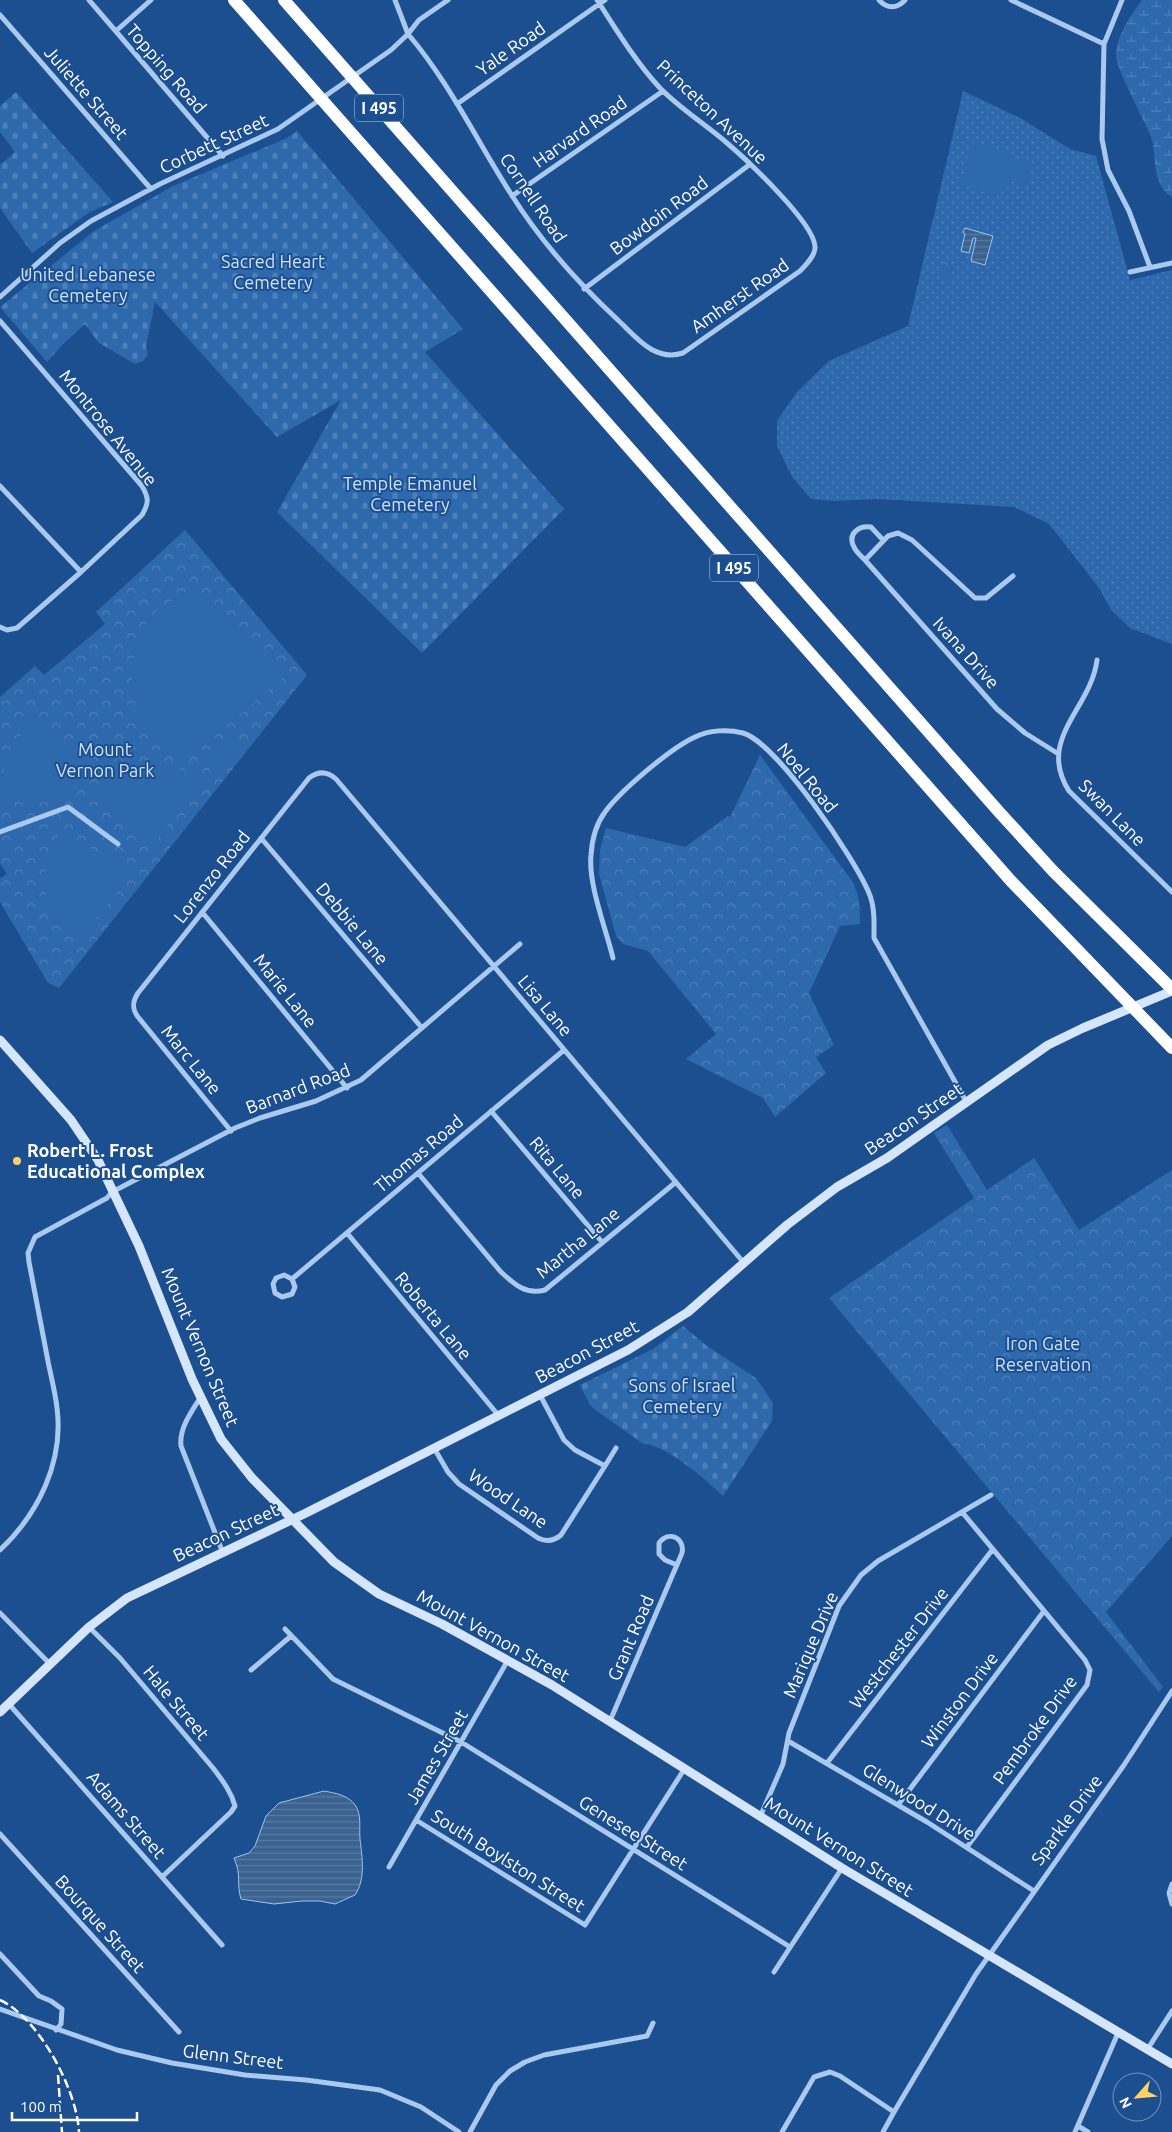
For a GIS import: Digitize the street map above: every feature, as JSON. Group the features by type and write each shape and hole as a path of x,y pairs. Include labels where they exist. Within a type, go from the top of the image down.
{"highway":[{"name":"I 495","path":"234,0 1011,881 1172,1048"},
{"name":"I 495","path":"284,0 1000,813 1053,871 1172,990"}],"main road":[{"name":"Beacon Street","path":"0,1712 49,1663 89,1627 127,1598 292,1520 628,1350 681,1317 745,1264 787,1225 838,1187 886,1158 967,1104 1048,1045 1172,990"},
{"name":"Mount Vernon Street","path":"0,1040 71,1120 98,1160 139,1246 200,1398 216,1431 227,1448 252,1478 334,1562 379,1594 442,1624 508,1660 685,1768 842,1868 1172,2064"}],"street":[{"name":"Topping Road","path":"89,0 223,156"},
{"path":"116,31 151,0"},
{"path":"395,0 408,34"},
{"name":"Corbett Street","path":"0,297 71,235 107,212 278,129 391,50 408,34 419,20 448,0"},
{"name":"Yale Road","path":"457,104 598,2 605,0"},
{"path":"879,0 884,6 891,7 900,5 905,0"},
{"path":"1011,0 1104,44"},
{"path":"1122,0 1104,44 1102,139 1108,170 1129,211 1150,267"},
{"name":"Princeton Avenue","path":"598,2 641,65 663,91 728,144 798,213 814,239"},
{"name":"Juliette Street","path":"0,15 151,189"},
{"name":"Cornell Road","path":"408,34 426,56 512,196 543,240 584,289 639,340 661,355"},
{"name":"Harvard Road","path":"512,196 663,91"},
{"name":"Bowdoin Road","path":"584,289 749,165"},
{"name":"Amherst Road","path":"661,355 673,356 682,353 800,272 809,262 816,248 814,239"},
{"path":"1130,272 1172,263"},
{"name":"Montrose Avenue","path":"0,320 142,486 149,497 148,506 142,515 81,572"},
{"path":"0,486 81,572 17,628 7,630 0,627"},
{"name":"Ivana Drive","path":"883,540 874,529 868,526 862,527 855,532 852,540 853,546 865,560 997,709 1025,733 1057,753"},
{"path":"865,560 883,540 893,534 908,536 975,598 986,598 1013,576"},
{"name":"Swan Lane","path":"1097,660 1093,680 1063,737 1057,753 1060,778 1069,790 1172,892"},
{"name":"Noel Road","path":"613,958 593,882 590,856 594,833 605,812 640,777 695,737 713,731 745,734 764,747 786,770 856,866 870,894 874,911 874,938 967,1104"},
{"name":"Lorenzo Road","path":"133,1006 138,993 309,778 321,773"},
{"name":"Lisa Lane","path":"321,773 331,775 336,779 745,1264"},
{"path":"0,832 68,807 118,844"},
{"name":"Debbie Lane","path":"261,838 422,1028"},
{"name":"Marie Lane","path":"202,912 347,1088"},
{"name":"Barnard Road","path":"0,1550 12,1539 41,1498 49,1479 57,1446 57,1409 29,1262 28,1253 34,1240 41,1232 106,1198 112,1192 231,1130 260,1118 316,1101 361,1080 520,944"},
{"name":"Marc Lane","path":"133,1006 138,1017 231,1130"},
{"name":"Thomas Road","path":"292,1279 564,1050"},
{"name":"Rita Lane","path":"491,1111 602,1242"},
{"name":"Martha Lane","path":"418,1173 502,1272 513,1283 530,1292 545,1290 676,1182"},
{"name":"Roberta Lane","path":"347,1233 499,1416"},
{"name":"Thomas Road","path":"284,1275 292,1279 295,1287 292,1294 282,1297 275,1293 273,1284 276,1278 284,1275"},
{"path":"540,1395 564,1440 576,1450 605,1466"},
{"path":"200,1398 183,1428 180,1437 181,1446 223,1552"},
{"name":"Wood Lane","path":"434,1448 448,1472 459,1484 538,1538 547,1541 556,1539 561,1535 616,1448"},
{"name":"Marique Drive","path":"760,1817 782,1764 788,1741 836,1614 850,1588 861,1575 878,1561 991,1495"},
{"name":"Pembroke Drive","path":"962,1512 1085,1660 1090,1670 1089,1681 967,1847"},
{"name":"Grant Road","path":"610,1722 683,1551 682,1543 673,1536 665,1537 659,1543 659,1554 662,1558 677,1565"},
{"name":"Westchester Drive","path":"827,1763 993,1549"},
{"name":"Winston Drive","path":"898,1805 1044,1611"},
{"path":"0,1613 49,1663"},
{"name":"Hale Street","path":"89,1627 120,1658 213,1768 226,1784 234,1803 231,1812 162,1877"},
{"name":"Genesee Street","path":"285,1629 333,1679 461,1742 790,1947"},
{"path":"251,1670 291,1636"},
{"name":"James Street","path":"389,1867 508,1660"},
{"name":"Sparkle Drive","path":"883,2132 988,1956 1124,1765 1172,1692"},
{"name":"Adams Street","path":"8,1703 222,1945"},
{"name":"Glenwood Drive","path":"788,1741 967,1847 1034,1891"},
{"path":"633,1849 685,1768"},
{"name":"South Boylston Street","path":"416,1820 585,1925 633,1849"},
{"name":"Bourque Street","path":"0,1834 179,2032"},
{"path":"774,1972 842,1868"},
{"path":"1172,1884 1169,1893 1172,1904"},
{"path":"0,1954 39,1996 51,2001 62,2009 61,2024 56,2030"},
{"name":"Glenn Street","path":"0,2009 117,2050 172,2064 245,2075 306,2080 380,2090 421,2107 459,2132"},
{"path":"1146,2050 1172,2011"},
{"path":"470,2132 496,2085 510,2071 525,2062 544,2055 647,2036 653,2023"},
{"path":"1075,2132 1118,2033"},
{"path":"782,2132 814,2078 830,2072 840,2076 894,2112"},
{"path":"1078,2126 1088,2132"}],"green space":[{"path":"1142,0 1172,0 1172,197 1165,192 1161,185 1156,169 1151,137 1120,71 1116,55 1122,33"},
{"path":"963,91 1022,119 1070,149 1096,156 1130,280 1172,270 1172,644 1130,628 1111,610 1099,588 1049,524 1014,507 878,499 835,501 811,499 792,477 777,446 777,421 797,392 829,361 908,326"},
{"name":"United Lebanese Cemetery","path":"16,92 113,202 90,212 32,253 0,208 0,165 15,152 0,132 0,106"},
{"path":"297,131 463,329 425,352 564,509 422,653 277,512 341,400 277,437 155,302 146,346 148,355 143,361 135,364 99,343 85,324 47,362 0,307 94,231 173,186 287,138"},
{"path":"972,142 1012,153 1012,157 1033,163 1027,185 1005,179 1000,196 960,185"},
{"path":"943,261 954,266 949,281 939,277"},
{"name":"Mount Vernon Park","path":"185,530 307,675 59,988 48,983 0,902 0,878 7,874 0,864 0,697 35,666 44,675 105,624 96,612"},
{"path":"195,587 284,677 182,764 157,744 143,725 132,690 132,678 135,653 149,620 166,604"},
{"path":"30,717 101,765 80,787 57,799 45,802 18,801 3,797 0,792 0,778"},
{"path":"226,736 240,749 219,772 205,758"},
{"path":"760,755 852,881 858,897 860,912 860,924 840,926 809,993 834,1045 816,1057 826,1073 775,1117 763,1098 686,1059 716,1034 648,951 623,944 616,936 599,874 600,850 606,828 685,847 728,816 730,817"},
{"path":"155,763 180,769 191,774 201,782 152,846 93,794 112,774 120,770 135,765"},
{"path":"61,831 133,873 76,943 55,917 49,904 46,890 47,862"},
{"name":"Iron Gate Reservation","path":"947,1125 987,1190 1034,1158 1079,1230 1172,1170 1172,1536 1106,1612 1163,1687 1159,1692 829,1298 974,1198 934,1133"},
{"name":"Sons of Israel Cemetery","path":"683,1326 707,1346 756,1378 773,1403 772,1421 723,1496 696,1472 674,1456 652,1445 642,1443 597,1411 590,1405 580,1385 653,1349"}],"shaded area":[{"path":"965,228 993,236 985,265 971,261 976,238 973,238 969,253 961,251"},
{"path":"324,1791 349,1799 359,1813 362,1875 355,1895 335,1904 320,1901 302,1901 274,1904 241,1899 238,1870 234,1858 249,1853 255,1846 266,1816 279,1803"}],"railway":[{"path":"0,2000 15,2009 29,2022 53,2057 71,2096 77,2115 79,2132"},
{"path":"58,2075 62,2132"}],"place":[{"name":"Robert L. Frost Educational Complex","path":"17,1161"}],"park label":[{"name":"Sacred Heart Cemetery","path":"273,272"},
{"name":"Temple Emanuel Cemetery","path":"410,494"}]}
